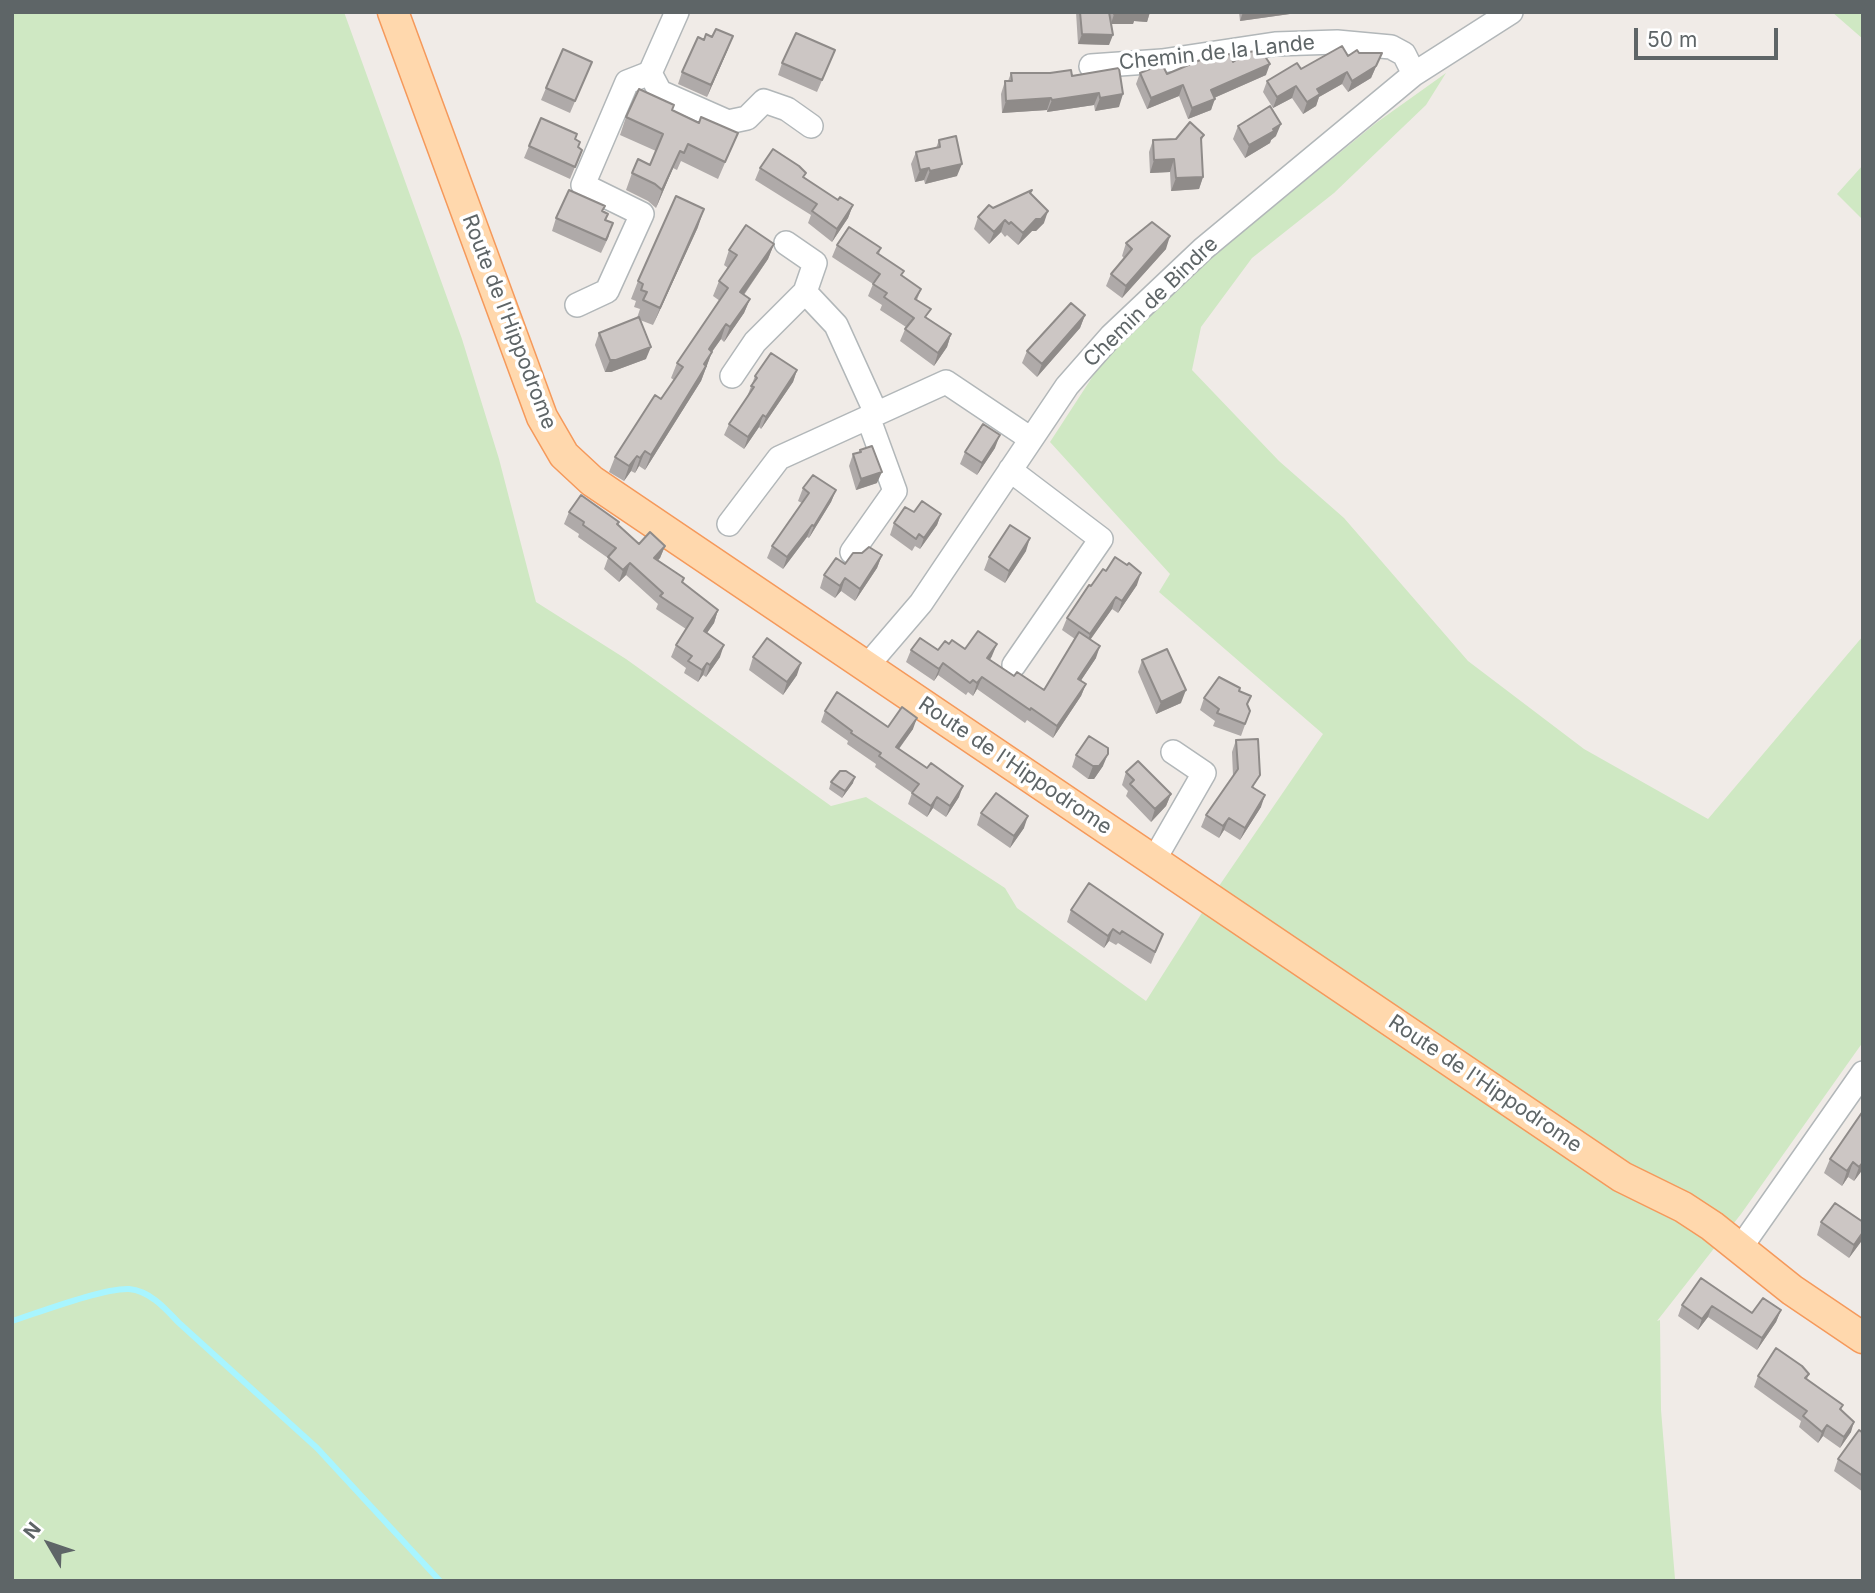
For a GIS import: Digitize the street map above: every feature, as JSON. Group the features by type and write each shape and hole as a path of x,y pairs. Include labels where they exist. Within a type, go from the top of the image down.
{"main road":[{"name":"Route de l'Hippodrome","path":"393,12 542,417 564,455 592,481 1622,1177 1684,1207 1741,1247 1792,1290 1863,1338"}],"street":[{"path":"578,306 607,291 642,214 583,185 627,82 650,73 677,12"},
{"name":"Chemin de Bindre","path":"867,666 921,603 1067,386 1102,346 1166,283 1414,74 1511,12"},
{"name":"Chemin de la Lande","path":"1091,66 1162,61 1275,44 1337,42 1391,47 1404,54 1414,74"},
{"path":"650,73 660,92 729,122 747,118 764,101 787,109 811,126"},
{"path":"732,376 755,342 805,292 815,263 786,243"},
{"path":"805,292 836,325 872,415 895,491 852,552"},
{"path":"729,524 779,458 946,382 1031,439"},
{"path":"1010,470 1101,539 1014,665"},
{"path":"1154,860 1204,773 1173,752"},
{"path":"1741,1247 1863,1073"}],"green space":[{"path":"12,12 344,12 462,339 499,459 536,602 626,659 831,806 866,797 1005,888 1017,908 1146,1001 1219,886 1323,734 1159,592 1170,574 1050,442 1104,359 1218,252 1376,123 1446,73 1426,105 1334,193 1252,258 1201,327 1192,370 1279,461 1344,518 1468,661 1584,749 1708,819 1863,636 1863,1042 1741,1214 1657,1321 1660,1320 1661,1410 1675,1579 1678,1581 12,1581"},
{"path":"1832,12 1863,12 1863,39"},
{"path":"1863,165 1863,220 1837,194"}],"building":[{"path":"1080,12 1109,12 1113,35 1082,34"},
{"path":"1137,12 1137,14 1114,14"},
{"path":"716,29 733,36 711,85 682,72 698,37 704,40 706,34 712,37"},
{"path":"796,33 835,50 822,80 782,63"},
{"path":"1342,46 1348,56 1357,50 1359,53 1382,53 1376,66 1352,81 1347,72 1317,89 1320,94 1307,102 1296,86 1277,97 1267,81 1297,63 1301,69"},
{"path":"563,49 592,62 575,101 546,88"},
{"path":"1261,50 1270,64 1211,90 1215,99 1192,108 1183,85 1151,98 1140,73 1162,64 1167,74 1205,58 1230,54 1233,62 1249,52"},
{"path":"1119,68 1123,94 1100,98 1099,93 1052,100 1006,101 1005,81 1012,81 1011,73 1071,70 1072,76"},
{"path":"639,89 674,105 672,110 699,123 701,117 738,133 725,162 688,144 684,153 680,151 662,190 632,173 638,159 650,165 663,134 626,117"},
{"path":"1270,106 1281,124 1249,145 1238,126"},
{"path":"541,118 577,134 575,139 580,142 578,147 582,150 575,167 529,146"},
{"path":"1190,122 1204,135 1201,138 1203,177 1176,178 1174,159 1154,160 1153,140 1176,139"},
{"path":"956,136 962,164 930,171 929,168 920,170 916,152 940,147 939,140"},
{"path":"773,149 799,166 806,173 803,177 838,200 840,197 853,205 837,229 812,211 817,204 760,168"},
{"path":"569,190 605,206 602,211 608,214 605,220 613,223 606,240 556,218"},
{"path":"1032,190 1030,193 1048,211 1023,233 1005,220 994,232 978,217 989,205 993,208"},
{"path":"676,196 704,209 660,308 643,300 647,292 641,290 643,284 638,281"},
{"path":"1152,222 1170,236 1126,286 1111,274 1132,249 1126,243"},
{"path":"746,225 774,244 740,292 750,299 730,327 726,324 709,349 712,352 704,364 706,366 651,455 645,451 629,466 615,457 655,395 661,399 683,367 677,363 728,288 719,281 737,255 729,250"},
{"path":"849,227 881,248 877,253 904,271 901,275 921,289 915,299 931,309 925,317 951,334 938,353 905,329 914,318 884,297 887,293 873,284 880,274 837,245"},
{"path":"1071,303 1085,315 1042,364 1027,351"},
{"path":"639,317 651,347 610,360 599,333"},
{"path":"771,353 797,370 766,417 763,415 748,437 729,424 754,387 751,386 757,378 755,376"},
{"path":"983,424 1000,435 982,463 965,452"},
{"path":"872,446 882,472 861,479 853,454"},
{"path":"813,475 836,490 814,526 812,525 787,557 772,546 809,493 803,488"},
{"path":"581,495 619,522 617,524 639,544 650,532 665,546 654,558 684,578 682,582 718,610 704,631 724,645 710,665 707,663 702,670 688,661 692,656 676,645 693,618 660,596 663,593 630,563 623,570 608,557 616,548 569,512"},
{"path":"922,501 941,514 924,538 919,534 916,539 894,523 905,507 914,512"},
{"path":"1010,525 1030,538 1009,571 989,557"},
{"path":"869,547 882,555 860,589 845,578 840,586 824,575 836,558 845,564 853,553 862,553"},
{"path":"1115,557 1127,565 1129,563 1141,573 1122,601 1116,597 1090,634 1067,618 1089,585 1091,586 1103,569 1106,571"},
{"path":"978,631 997,644 987,658 1014,676 1017,672 1044,690 1079,632 1100,646 1078,679 1086,684 1057,726 982,677 977,683 973,680 970,683 943,663 939,669 911,650 920,638 938,650 945,641 949,644 952,640 965,649"},
{"path":"767,638 801,663 787,682 753,657"},
{"path":"1167,649 1186,690 1161,702 1142,660"},
{"path":"1219,677 1251,696 1247,704 1250,711 1245,724 1217,713 1219,709 1204,698"},
{"path":"837,692 888,727 902,707 917,718 896,747 927,768 931,763 963,786 950,806 937,797 931,806 912,793 919,784 879,756 881,753 825,711"},
{"path":"1089,736 1108,748 1108,754 1099,766 1093,766 1076,755"},
{"path":"1258,739 1260,775 1252,787 1265,795 1245,828 1229,818 1223,826 1206,815 1238,769 1236,740"},
{"path":"1138,761 1171,794 1155,809 1130,784 1134,780 1126,772"},
{"path":"840,771 846,771 855,777 845,791 831,782"},
{"path":"996,793 1028,816 1014,836 981,813"},
{"path":"1089,883 1163,934 1155,952 1122,931 1120,934 1113,929 1108,936 1071,910"},
{"path":"1863,1111 1863,1162 1859,1167 1853,1162 1847,1171 1830,1159"},
{"path":"1835,1203 1863,1222 1863,1232 1854,1245 1821,1222"},
{"path":"1701,1278 1752,1313 1763,1298 1781,1310 1762,1338 1712,1306 1702,1319 1682,1305"},
{"path":"1776,1348 1802,1366 1809,1374 1805,1378 1843,1405 1840,1409 1854,1422 1844,1437 1827,1425 1822,1432 1803,1416 1807,1411 1758,1376"},
{"path":"1859,1430 1863,1433 1863,1476 1838,1459"}],"waterway":[{"path":"12,1321 104,1292 129,1289 144,1293 162,1306 317,1448 440,1581"}]}
